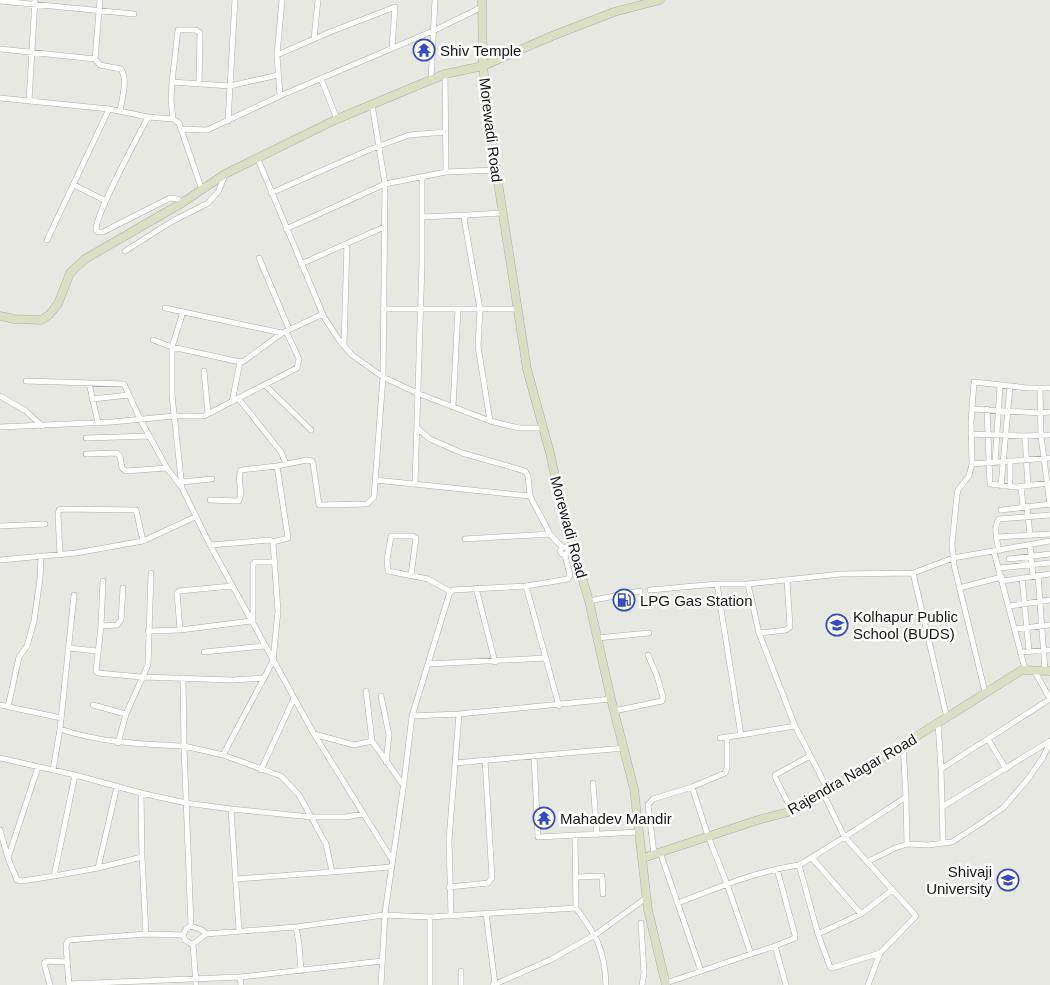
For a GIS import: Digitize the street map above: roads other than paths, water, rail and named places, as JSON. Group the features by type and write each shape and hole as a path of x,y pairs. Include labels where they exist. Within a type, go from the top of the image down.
{"street":[{"path":"0,0 35,2 134,14"},
{"path":"95,60 100,0"},
{"path":"228,121 235,0"},
{"path":"280,96 278,55 282,0"},
{"path":"314,39 318,0"},
{"path":"392,48 395,0"},
{"path":"431,80 435,0"},
{"path":"0,316 14,319 40,320 49,315 58,304 70,273 86,259 182,203 225,174 257,157 337,119 445,74 483,66 614,12 660,0"},
{"path":"29,100 35,2"},
{"path":"181,129 207,130 280,96 433,31 482,4"},
{"name":"Morewadi Road","path":"482,4 483,66 502,213 527,369 561,501 567,549 589,601 611,700 634,789 646,898 666,984"},
{"path":"278,55 395,6"},
{"path":"173,119 172,82 178,30 196,30 200,33 199,84"},
{"path":"0,49 95,60 100,65 121,69 124,79 120,111"},
{"path":"445,74 446,172"},
{"path":"172,82 230,86 278,75"},
{"path":"321,79 337,119"},
{"path":"0,98 109,109 148,117 173,119 179,123 202,190"},
{"path":"210,500 239,501 242,494 239,475 242,470 307,460 312,461 318,503 321,506 367,504 374,497 383,377 385,184 372,104"},
{"path":"47,240 109,109"},
{"path":"148,117 106,201 96,225 96,230 103,232 164,200 176,198 182,203"},
{"path":"271,193 409,135 446,132"},
{"path":"257,157 323,314 344,346 362,363 383,377 417,393 490,421 519,428 543,428"},
{"path":"286,229 385,184 446,172 496,170"},
{"path":"125,251 170,222 208,202 218,192 225,174"},
{"path":"415,484 422,177"},
{"path":"74,184 106,201"},
{"path":"422,217 502,213"},
{"path":"467,216 464,218 464,223 480,309 478,346 490,421"},
{"path":"301,264 384,227"},
{"path":"344,346 347,244"},
{"path":"0,427 198,416 208,414 293,371 298,365 299,359 286,331 259,258"},
{"path":"165,308 286,331"},
{"path":"383,309 518,310"},
{"path":"453,407 458,309"},
{"path":"183,312 172,347 174,416 182,485 195,517 264,646 314,734 392,859"},
{"path":"153,340 172,347 240,362 286,331 323,314"},
{"path":"232,402 240,362"},
{"path":"204,371 208,414"},
{"path":"26,382 124,384 140,419 167,468 182,485"},
{"path":"985,692 959,588 952,544 958,490 969,476 972,464 971,434 974,382 1010,387 1050,388"},
{"path":"89,383 98,423"},
{"path":"265,385 311,430"},
{"path":"1000,386 1000,410 990,484 1010,487 1049,483"},
{"path":"1001,486 1010,387"},
{"path":"1001,510 1050,504 1047,458 1041,436 1040,388"},
{"path":"92,399 130,395"},
{"path":"0,396 26,411 42,426"},
{"path":"238,398 281,452 286,464"},
{"path":"972,409 1050,412"},
{"path":"987,409 987,434 992,463"},
{"path":"411,575 416,538 413,536 392,536 387,560 388,571 428,579 451,592 476,588 526,586 568,579 570,574 567,549 550,534 530,496 528,476 525,471 462,453 430,439 416,428"},
{"path":"971,434 1050,435"},
{"path":"86,438 149,436"},
{"path":"1025,436 1028,486"},
{"path":"86,454 117,453 120,456 122,468 126,471 167,468"},
{"path":"972,464 1004,463 1047,458"},
{"path":"1010,462 1010,487"},
{"path":"210,545 270,540 273,542 288,538 277,466"},
{"path":"182,485 212,479"},
{"path":"375,480 530,496"},
{"path":"1021,486 1030,535"},
{"path":"60,555 58,514 59,510 63,509 136,510 143,541"},
{"path":"1030,545 1047,650 1048,671 1025,669 999,568 996,523 999,519 1050,515"},
{"path":"0,560 60,555 143,541 195,517"},
{"path":"0,526 45,524"},
{"path":"465,539 550,534"},
{"path":"997,537 1050,534"},
{"path":"650,590 718,584 748,584 841,574 913,573 953,558 1050,541"},
{"path":"223,755 273,661 278,611 273,542"},
{"path":"1009,559 1050,554"},
{"path":"8,707 20,657 27,646 34,622 41,556"},
{"path":"252,623 253,564 255,562 275,562"},
{"path":"999,568 1050,563"},
{"path":"118,743 126,714 148,665 151,573"},
{"path":"913,573 946,718"},
{"path":"959,588 1002,579 1050,574"},
{"path":"1022,578 1029,652"},
{"path":"759,633 786,630 790,627 787,580"},
{"path":"104,581 101,626 97,650 96,671 98,673 142,677 233,680 264,678"},
{"path":"718,584 741,735"},
{"path":"748,584 759,633 795,726 844,836 916,916 880,953 868,985"},
{"path":"180,630 177,593 179,591 232,586"},
{"path":"526,586 558,706"},
{"path":"101,626 117,625 121,620 123,588"},
{"path":"476,588 495,662"},
{"path":"589,601 640,591"},
{"path":"381,985 384,915 404,786 412,716 451,592"},
{"path":"53,770 62,718 74,596"},
{"path":"1010,606 1050,600"},
{"path":"148,631 252,623"},
{"path":"1014,629 1050,625"},
{"path":"597,638 649,633"},
{"path":"204,652 264,646"},
{"path":"69,648 97,650"},
{"path":"1020,652 1047,650"},
{"path":"614,711 662,700 663,697 657,676 648,655"},
{"path":"428,664 546,658"},
{"name":"Rajendra Nagar Road","path":"643,858 758,820 792,811 938,724 985,692 1025,669"},
{"path":"941,769 1050,699 1034,670"},
{"path":"183,678 192,926"},
{"path":"366,691 372,741 404,786"},
{"path":"381,696 388,735 386,762"},
{"path":"262,770 294,698"},
{"path":"412,716 459,714 611,700"},
{"path":"0,705 62,718"},
{"path":"93,705 126,714"},
{"path":"451,915 449,840 459,714"},
{"path":"938,724 944,842"},
{"path":"720,738 795,726"},
{"path":"60,729 118,743 184,746 223,755 281,776 298,795 326,844 332,872"},
{"path":"314,734 354,745 372,741"},
{"path":"701,971 678,903 657,853 648,805 653,800 692,787 727,771 727,737"},
{"path":"988,739 1006,768"},
{"path":"942,807 1050,742"},
{"path":"867,862 907,844 928,845 952,842 1003,808 1033,772 1050,742"},
{"path":"903,745 907,844"},
{"path":"455,763 624,748"},
{"path":"534,756 538,837 640,832"},
{"path":"792,811 775,777 777,773 810,756"},
{"path":"0,758 141,793 231,809 311,817 346,818 363,814"},
{"path":"449,886 488,883 492,878 485,760"},
{"path":"8,858 38,768"},
{"path":"54,876 75,776"},
{"path":"594,783 597,835"},
{"path":"98,868 117,786"},
{"path":"692,787 708,836 752,954"},
{"path":"141,793 146,934"},
{"path":"678,903 727,884 777,869 799,865 906,797"},
{"path":"231,809 239,931"},
{"path":"0,830 8,858 16,878 19,880 98,868 142,857"},
{"path":"575,836 576,908 596,935 604,959 606,985"},
{"path":"812,858 861,914"},
{"path":"799,865 818,934 830,966 832,968 880,953"},
{"path":"236,879 390,867"},
{"path":"666,984 795,938 777,869"},
{"path":"576,877 602,876 603,894"},
{"path":"818,934 861,914 892,890"},
{"path":"486,913 494,985 550,960 596,935 646,898"},
{"path":"193,944 206,934 296,927 384,915 430,916 576,908"},
{"path":"430,916 430,985"},
{"path":"642,923 644,973 642,985"},
{"path":"183,935 186,928 192,926 206,934"},
{"path":"296,927 301,971"},
{"path":"183,935 146,934 70,940 66,946 68,984 161,982 195,978 240,977 382,961"},
{"path":"183,935 187,942 193,944"},
{"path":"193,944 196,985"},
{"path":"775,946 786,985"},
{"path":"50,985 44,963 47,961 67,962"},
{"path":"460,971 461,985"},
{"path":"240,977 241,985"}],"place":[{"name":"Shiv Temple","path":"424,50"},
{"name":"LPG Gas Station","path":"624,600"},
{"name":"Kolhapur Public School (BUDS)","path":"837,625"},
{"name":"Mahadev Mandir","path":"544,818"},
{"name":"Shivaji University","path":"1008,880"}]}
